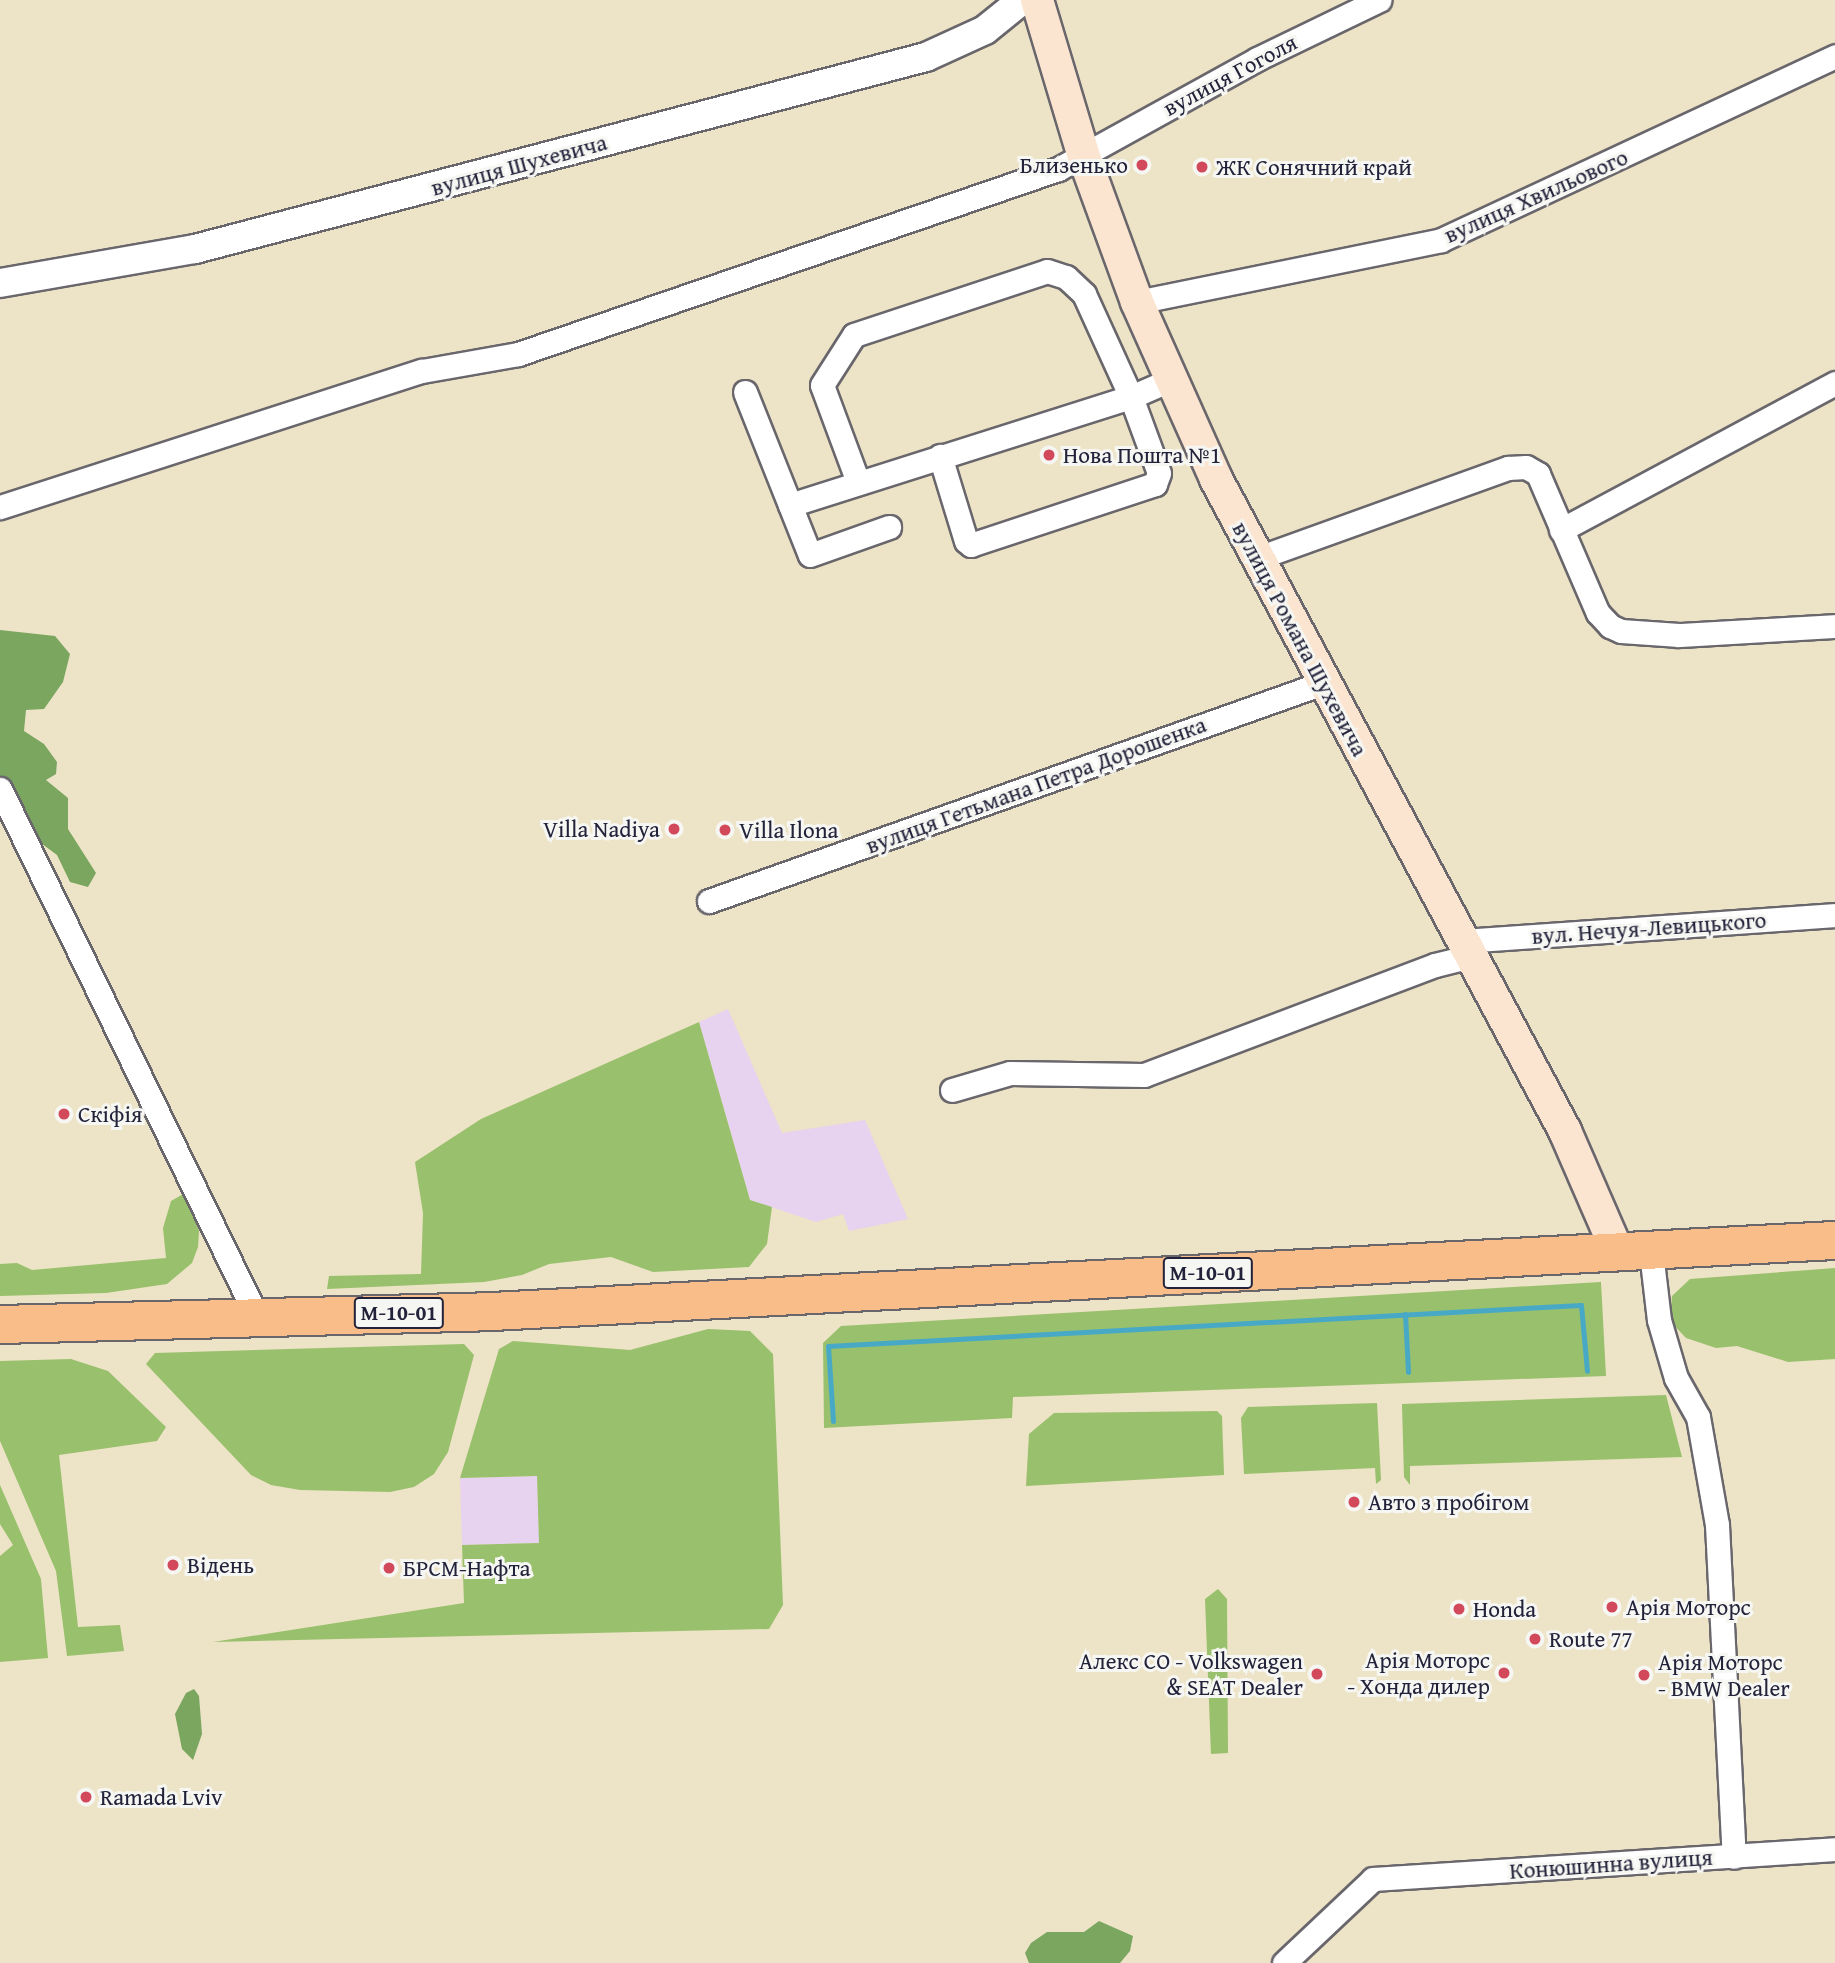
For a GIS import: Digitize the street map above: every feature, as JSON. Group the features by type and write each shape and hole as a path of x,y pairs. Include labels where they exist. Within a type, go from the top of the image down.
{"highway":[{"name":"М-10-01","path":"0,1324 492,1311 1635,1253 1835,1240"}],"main road":[{"name":"вулиця Романа Шухевича","path":"1037,0 1084,157 1138,302 1170,380 1255,559 1565,1131 1635,1253"}],"street":[{"name":"вулиця Шухевича","path":"0,283 195,249 926,57 985,30 1022,0"},
{"name":"вулиця Гоголя","path":"0,507 422,372 518,354 1084,157 1257,58 1379,0"},
{"name":"вулиця Хвильового","path":"1138,302 1441,240 1835,56"},
{"path":"858,482 822,385 854,335 1047,271 1066,277 1084,294 1131,397 1159,473 1155,484 971,545 966,541 940,456"},
{"path":"790,505 1131,397 1170,380"},
{"path":"1561,530 1835,383"},
{"path":"745,392 810,555 889,527"},
{"path":"1255,559 1518,466 1538,474 1598,613 1621,631 1679,635 1835,626"},
{"name":"вулиця Гетьмана Петра Дорошенка","path":"709,901 1323,683"},
{"path":"0,789 257,1317"},
{"name":"вул. Нечуя-Левицького","path":"952,1090 1010,1073 1143,1075 1435,965 1467,949 1835,915"},
{"name":"Конюшинна вулиця","path":"1284,1963 1373,1879 1734,1857 1717,1525 1698,1417 1676,1378 1635,1253"},
{"path":"1734,1857 1835,1849"}],"shaded area":[{"path":"728,1009 782,1133 865,1120 908,1219 849,1231 843,1214 816,1222 750,1200 699,1022"},
{"path":"537,1476 539,1543 462,1545 460,1478"}],"green space":[{"path":"0,630 55,636 70,654 63,682 44,709 26,710 24,731 44,744 57,762 56,774 46,780 68,798 68,829 96,873 88,887 70,882 57,855 26,832 0,779"},
{"path":"699,1022 750,1200 772,1207 767,1244 749,1267 653,1272 611,1257 549,1264 522,1275 484,1282 327,1289 329,1276 421,1274 423,1213 415,1162 481,1119"},
{"path":"185,1193 199,1231 198,1247 192,1263 167,1284 106,1293 0,1296 0,1264 17,1263 32,1270 166,1258 163,1228 171,1201"},
{"path":"1835,1268 1835,1359 1788,1362 1737,1346 1716,1348 1686,1338 1670,1321 1672,1296 1690,1279"},
{"path":"1601,1282 1606,1376 1013,1397 1012,1418 824,1428 823,1343 841,1326"},
{"path":"708,1329 750,1331 773,1354 783,1605 769,1629 213,1642 464,1603 462,1545 539,1543 537,1476 460,1478 499,1349 513,1341 630,1350"},
{"path":"464,1344 474,1355 448,1452 434,1474 414,1487 390,1492 300,1490 271,1485 251,1475 146,1364 155,1353"},
{"path":"71,1359 108,1371 166,1427 157,1441 59,1455 78,1627 120,1625 124,1651 67,1656 56,1571 0,1441 0,1361"},
{"path":"1666,1395 1682,1457 1410,1466 1410,1485 1404,1477 1402,1404"},
{"path":"1377,1403 1381,1480 1376,1484 1375,1468 1244,1474 1241,1418 1248,1407"},
{"path":"1217,1411 1222,1416 1224,1475 1026,1486 1029,1434 1054,1413"},
{"path":"0,1485 41,1579 48,1658 0,1662 0,1556 13,1545 0,1524"},
{"path":"1218,1589 1227,1599 1228,1753 1211,1754 1205,1599"},
{"path":"194,1689 199,1696 202,1734 193,1760 182,1749 175,1714 186,1693"},
{"path":"1099,1921 1133,1936 1130,1951 1120,1963 1029,1963 1025,1953 1031,1943 1047,1932 1084,1932"}],"waterway":[{"path":"833,1421 828,1346 1581,1305 1587,1371"},
{"path":"1405,1314 1408,1372"}],"place":[{"name":"Близенько","path":"1142,165"},
{"name":"ЖК Сонячний край","path":"1202,167"},
{"name":"Нова Пошта №1","path":"1049,455"},
{"name":"Villa Nadiya","path":"674,829"},
{"name":"Villa Ilona","path":"725,830"},
{"name":"Скіфія","path":"64,1114"},
{"name":"Авто з пробігом","path":"1354,1502"},
{"name":"Відень","path":"173,1565"},
{"name":"БРСМ-Нафта","path":"389,1568"},
{"name":"Арія Моторс","path":"1612,1607"},
{"name":"Honda","path":"1459,1609"},
{"name":"Route 77","path":"1535,1639"},
{"name":"Арія Моторс - Хонда дилер","path":"1504,1673"},
{"name":"Алекс CO - Volkswagen & SEAT Dealer","path":"1317,1674"},
{"name":"Арія Моторс - BMW Dealer","path":"1644,1675"},
{"name":"Ramada Lviv","path":"86,1797"}]}
